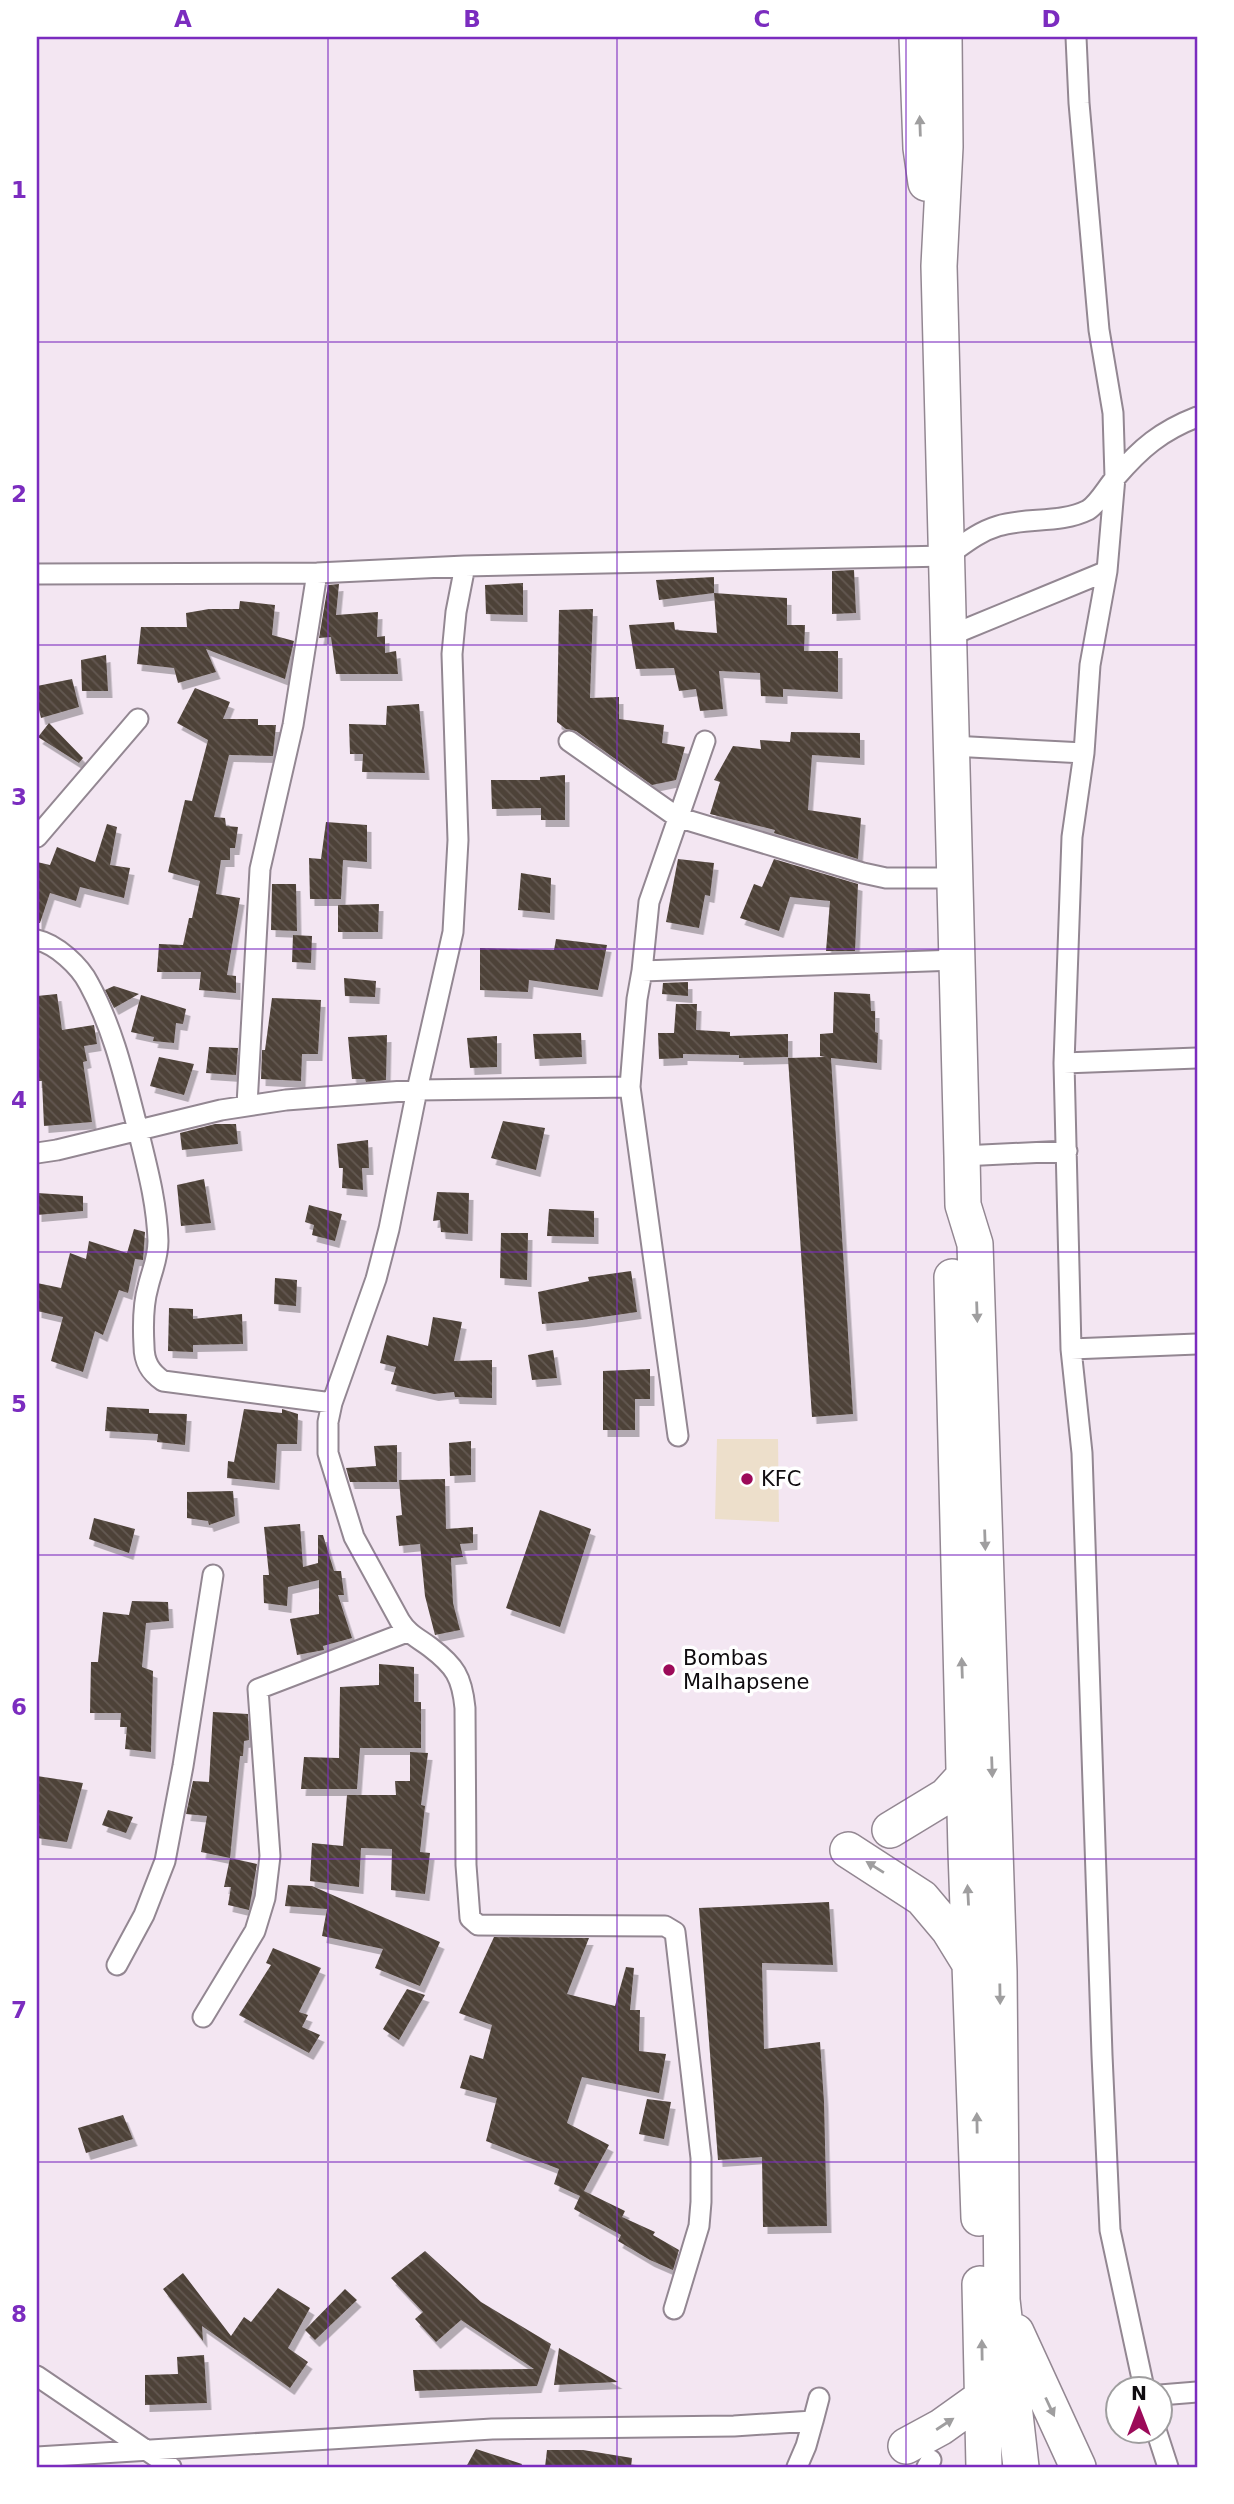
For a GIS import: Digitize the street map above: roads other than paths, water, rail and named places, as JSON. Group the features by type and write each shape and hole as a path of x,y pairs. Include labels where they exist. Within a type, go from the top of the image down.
{"highway":[{"path":"917,37 921,148 939,266"},
{"path":"944,37 945,147 939,266 963,1205 975,1244 976,1272 999,1972 1002,2300 1021,2467"},
{"path":"963,1205 951,1246 984,2467"},
{"path":"890,1830 946,1796 965,1775"},
{"path":"848,1850 922,1898 949,1930 971,1967"},
{"path":"1002,2300 1078,2467"},
{"path":"921,2458 941,2427 983,2398"}],"street":[{"path":"1076,37 1099,330 1113,413 1115,477 1107,571 1090,665 1084,753 1072,837 1064,1063 1071,1349 1082,1453 1110,2230 1141,2374"},
{"path":"37,574 317,572 465,566 947,556 974,536 1000,525 1069,517 1091,508 1148,442 1175,426 1197,418"},
{"path":"465,566 456,612 452,654 458,840 453,932 417,1090 398,1194 376,1279 332,1403 327,1422 327,1452 354,1536 407,1632 455,1668 463,1686 467,1904 473,1922 478,1925 665,1926 675,1932 701,2158 701,2202 699,2226 674,2309"},
{"path":"949,636 1107,571"},
{"path":"247,1105 260,869 293,725 317,572"},
{"path":"37,837 138,719"},
{"path":"569,741 677,817 863,873 886,878 955,878"},
{"path":"677,1436 630,1087 649,902 705,741"},
{"path":"952,746 1084,753"},
{"path":"37,940 45,942 67,958 88,981 118,1049 146,1161 158,1238 158,1260 147,1290 144,1347 147,1364 154,1375 163,1381 332,1403"},
{"path":"642,971 957,960"},
{"path":"1064,1063 1197,1058"},
{"path":"37,1153 247,1105 417,1090 630,1087"},
{"path":"962,1156 1067,1151"},
{"path":"1071,1349 1197,1344"},
{"path":"117,1965 144,1915 165,1861 183,1766 212,1575"},
{"path":"203,2017 255,1931 265,1898 270,1856 258,1689 407,1632"},
{"path":"37,2376 171,2467"},
{"path":"1174,2394 1197,2392"},
{"path":"797,2467 806,2446 819,2398"},
{"path":"37,2458 143,2449 492,2429 734,2426 813,2421"},
{"path":"1160,2444 1168,2467"}],"place":[{"name":"KFC","path":"747,1479"},
{"name":"Bombas Malhapsene","path":"669,1670"}]}
